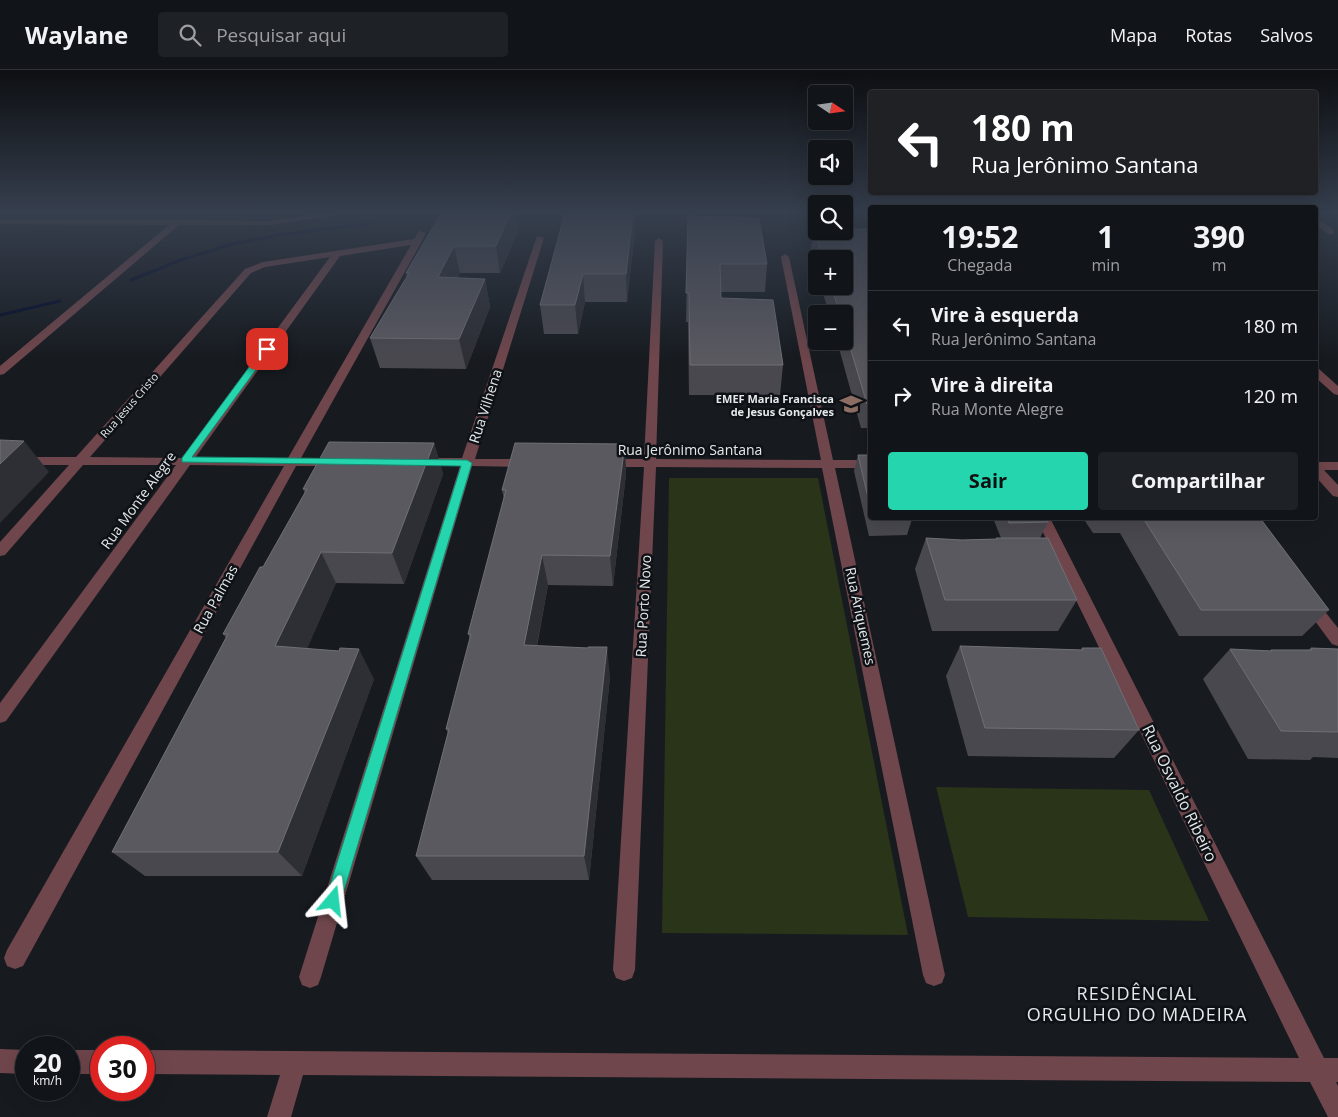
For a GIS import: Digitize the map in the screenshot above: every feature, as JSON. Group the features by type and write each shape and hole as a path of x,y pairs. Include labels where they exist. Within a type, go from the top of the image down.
{"street":[{"path":"0,372 130,262"},
{"name":"Rua Jesus Cristo","path":"0,551 243,275 263,265 284,262"},
{"name":"Rua Monte Alegre","path":"0,716 331,262"},
{"name":"Rua Palmas","path":"15,958 406,262"},
{"name":"Rua Vilhena","path":"310,977 467,463 532,262"},
{"name":"Rua Porto Novo","path":"624,970 659,262"},
{"name":"Rua Ariquemes","path":"786,262 934,975"},
{"path":"1318,374 1338,392"},
{"path":"0,461 186,460 350,462"},
{"path":"408,462 544,463"},
{"name":"Rua Jerônimo Santana","path":"592,463 868,464"},
{"path":"1318,467 1338,466"},
{"path":"1318,470 1338,493"},
{"name":"Rua Osvaldo Ribeiro","path":"1044,520 1327,1070 1338,1112"},
{"path":"1303,594 1338,640"},
{"path":"0,1061 15,1062"},
{"path":"155,1062 1327,1070"},
{"path":"279,1117 295,1063"}],"green space":[{"path":"669,478 818,478 908,935 662,933"},
{"path":"936,787 1149,790 1209,921 968,917"}],"building":[{"path":"412,262 446,262 438,277 485,279 459,339 370,338 409,273 406,273"},
{"path":"552,262 627,262 626,274 583,274 575,305 540,305"},
{"path":"687,262 767,262 767,264 720,264 721,298 773,300 783,365 690,365 689,293 686,293"},
{"path":"853,262 868,262 868,404 851,350 853,350 853,305 837,305 834,295 853,295"},
{"path":"0,440 24,441 0,464"},
{"path":"329,442 434,443 392,553 321,552 275,646 339,651 340,648 359,649 278,852 112,852 228,634 223,634 260,567 263,567 307,489 303,489"},
{"path":"515,443 625,444 610,556 542,555 524,645 607,647 584,856 416,856 449,729 446,729 471,634 468,634 506,490 502,490"},
{"path":"858,455 868,455 868,498"},
{"path":"1008,520 1047,520 1048,522 1009,523"},
{"path":"1144,520 1262,520 1329,610 1201,610"},
{"path":"926,538 962,540 1048,538 1077,600 945,600"},
{"path":"960,646 1083,650 1082,648 1101,648 1139,730 985,728"},
{"path":"1311,648 1338,649 1338,732 1281,731 1230,649 1272,651 1312,650"}],"waterway":[{"path":"131,280 176,262"},
{"path":"0,315 60,301"}],"place":[{"name":"EMEF Maria Francisca de Jesus Gonçalves","path":"851,404"}],"district":[{"name":"RESIDÊNCIAL ORGULHO DO MADEIRA","path":"1137,1003"}],"route":[{"path":"267,349 186,460 467,463 333,901"}]}
